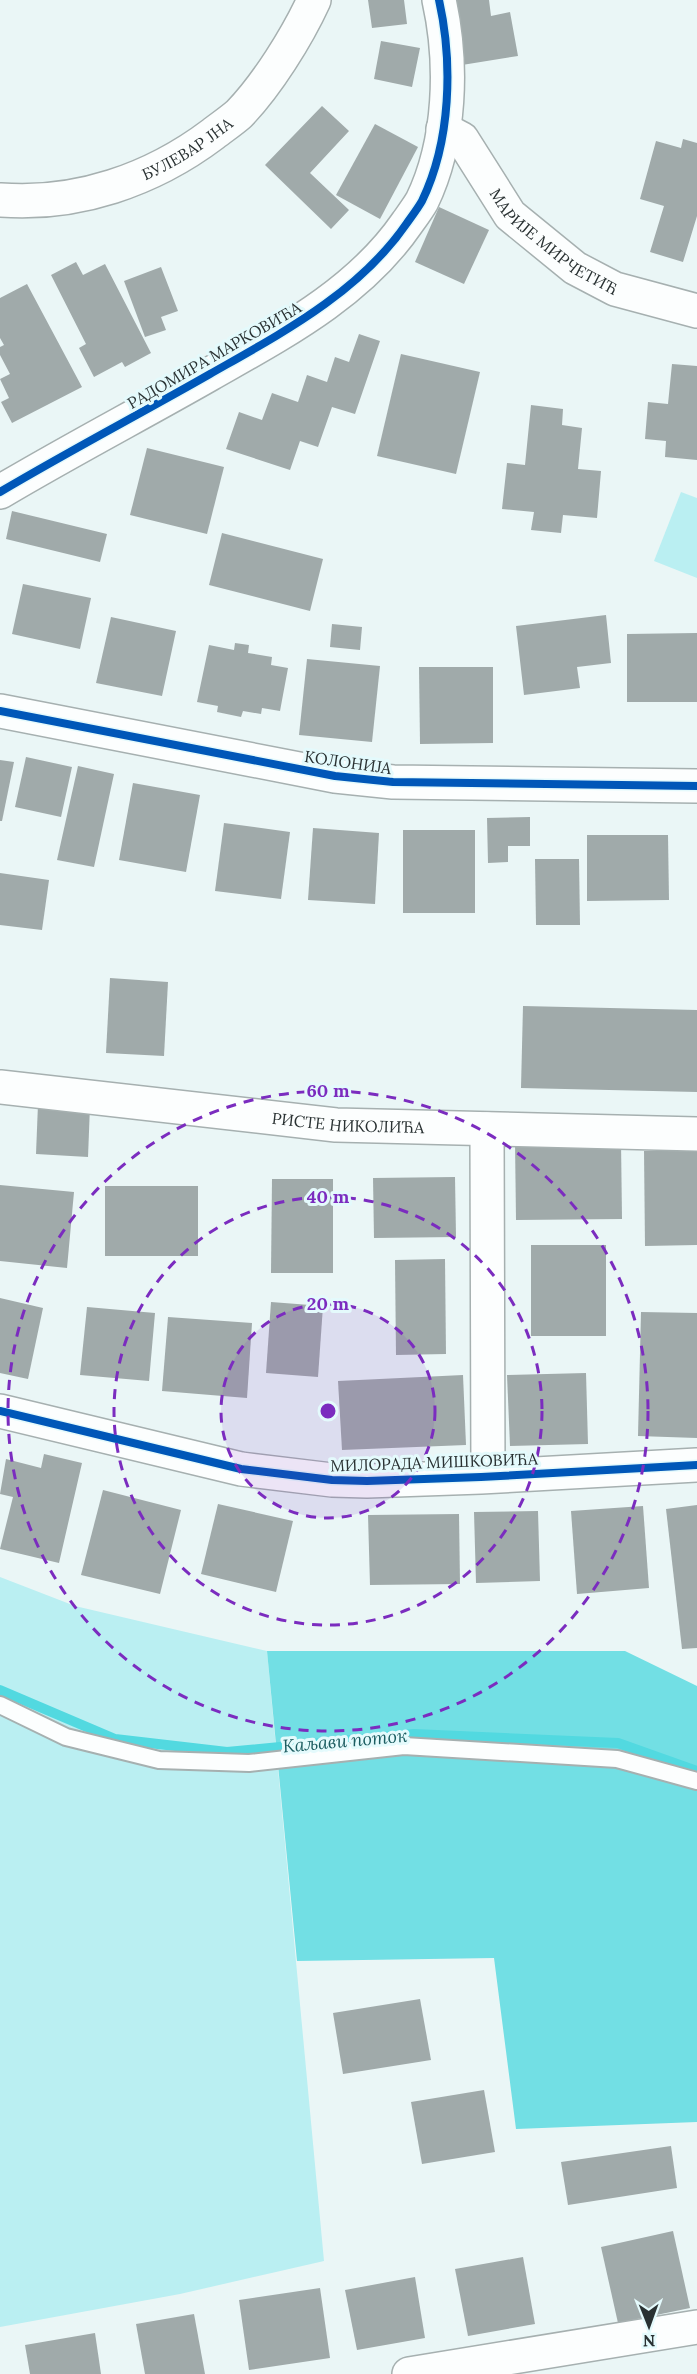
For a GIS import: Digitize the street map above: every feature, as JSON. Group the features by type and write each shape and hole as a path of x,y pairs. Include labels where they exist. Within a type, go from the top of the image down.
{"street":[{"name":"БУЛЕВАР ЈНА","path":"0,200 24,202 90,194 149,174 195,148 238,114 267,78 296,36 314,0"},
{"name":"РАДОМИРА МАРКОВИЋА","path":"0,492 302,322 368,270 393,243 422,201 443,129 449,74 446,29 440,0"},
{"name":"МАРИЈЕ МИРЧЕТИЋ","path":"443,129 462,139 510,215 574,268 615,289 697,311"},
{"name":"КОЛОНИЈА","path":"0,711 335,776 393,782 697,786"},
{"name":"РИСТЕ НИКОЛИЋА","path":"0,1087 336,1125 697,1134"},
{"name":"МИЛОРАДА МИШКОВИЋА","path":"487,1129 488,1476"},
{"name":"МИЛОРАДА МИШКОВИЋА","path":"0,1411 242,1469 290,1476 367,1481 697,1465"},
{"path":"409,2374 697,2327"}],"lane":[{"path":"0,1705 66,1737 159,1760 249,1763 404,1746 617,1759 697,1781"}],"shaded area":[{"path":"681,492 697,498 697,578 654,561"},
{"path":"0,1577 75,1606 267,1651 324,2261 180,2294 0,2327"},
{"path":"267,1651 625,1651 697,1686 697,2122 516,2129 494,1958 297,1961"}],"building":[{"path":"368,0 404,0 407,24 372,28"},
{"path":"450,0 489,0 491,16 510,12 518,56 462,65"},
{"path":"381,41 420,48 412,87 374,79"},
{"path":"322,106 349,131 310,173 349,210 331,229 265,165"},
{"path":"375,124 418,147 380,219 336,195"},
{"path":"683,139 697,143 697,216 683,262 650,252 664,206 640,199 656,141 681,148"},
{"path":"439,207 489,230 464,284 415,262"},
{"path":"76,262 83,275 105,264 151,353 125,367 122,362 94,377 79,348 86,344 51,275"},
{"path":"161,267 178,311 161,317 166,330 145,337 124,281"},
{"path":"27,284 82,387 12,423 1,402 9,398 0,379 10,374 0,355 0,347 4,345 0,338 0,298"},
{"path":"359,334 380,341 355,414 332,407 318,447 300,441 290,470 226,449 239,412 262,420 272,393 298,402 307,375 327,382 335,357 349,362"},
{"path":"401,354 480,372 456,474 377,456"},
{"path":"672,364 697,366 697,460 665,457 666,441 645,439 648,402 668,404"},
{"path":"531,405 563,409 562,425 582,428 578,469 601,471 597,518 563,515 561,533 531,530 534,512 502,509 507,463 525,465"},
{"path":"147,448 224,467 207,534 130,515"},
{"path":"12,511 107,534 100,562 6,539"},
{"path":"222,533 323,559 310,611 209,585"},
{"path":"23,584 91,598 80,649 12,634"},
{"path":"606,615 611,663 577,667 580,688 524,695 516,626"},
{"path":"111,617 176,631 162,696 96,683"},
{"path":"332,624 362,627 360,650 330,647"},
{"path":"697,633 697,702 627,702 627,634"},
{"path":"235,643 249,645 248,653 272,657 271,665 288,668 280,711 262,708 261,714 243,711 241,717 217,712 218,706 197,702 209,645 234,650"},
{"path":"307,659 380,666 372,742 299,735"},
{"path":"419,667 493,667 493,743 420,744"},
{"path":"26,757 72,767 61,817 15,807"},
{"path":"0,760 14,762 2,821 0,821"},
{"path":"78,766 114,774 94,867 57,860"},
{"path":"133,783 200,795 186,872 119,860"},
{"path":"530,817 530,846 508,846 508,862 488,863 487,818"},
{"path":"224,823 290,832 281,899 215,891"},
{"path":"313,828 379,833 375,904 308,900"},
{"path":"403,830 475,830 475,913 403,913"},
{"path":"587,835 668,835 669,900 587,901"},
{"path":"535,859 579,859 580,925 536,925"},
{"path":"0,873 49,880 42,930 0,925"},
{"path":"110,978 168,982 164,1056 106,1053"},
{"path":"523,1006 697,1010 697,1092 521,1088"},
{"path":"38,1104 90,1106 88,1157 36,1154"},
{"path":"515,1141 621,1141 622,1219 516,1220"},
{"path":"697,1150 697,1245 645,1246 644,1151"},
{"path":"455,1177 456,1237 374,1238 373,1178"},
{"path":"272,1179 333,1179 333,1273 271,1273"},
{"path":"0,1185 74,1192 67,1268 0,1261"},
{"path":"105,1186 198,1186 198,1256 105,1256"},
{"path":"531,1245 606,1245 606,1336 531,1336"},
{"path":"445,1259 446,1354 396,1355 395,1260"},
{"path":"0,1298 43,1308 28,1379 0,1373"},
{"path":"271,1302 323,1306 318,1377 266,1373"},
{"path":"87,1307 155,1313 149,1381 80,1375"},
{"path":"641,1312 697,1313 697,1438 638,1436"},
{"path":"168,1317 252,1323 247,1398 162,1391"},
{"path":"586,1373 588,1444 510,1446 507,1375"},
{"path":"463,1375 466,1445 342,1450 338,1381"},
{"path":"44,1454 82,1463 59,1563 0,1549 13,1497 0,1494 6,1459 41,1468"},
{"path":"103,1490 181,1510 160,1594 81,1575"},
{"path":"218,1504 293,1521 276,1592 201,1574"},
{"path":"697,1505 697,1648 682,1649 666,1509"},
{"path":"643,1506 649,1588 577,1594 571,1511"},
{"path":"538,1511 540,1581 476,1583 474,1512"},
{"path":"459,1514 460,1584 370,1585 368,1515"},
{"path":"420,1999 431,2060 343,2074 333,2013"},
{"path":"484,2090 495,2152 422,2164 411,2102"},
{"path":"671,2146 677,2188 568,2205 561,2162"},
{"path":"673,2231 690,2308 618,2323 601,2247"},
{"path":"523,2257 535,2324 468,2336 455,2269"},
{"path":"415,2277 425,2338 357,2350 345,2290"},
{"path":"320,2288 330,2358 249,2370 239,2300"},
{"path":"194,2314 205,2374 145,2374 136,2324"},
{"path":"95,2333 101,2374 30,2374 25,2345"}],"waterway":[{"name":"Каљави поток","path":"0,1690 115,1739 227,1752 414,1734 618,1743 697,1771"}],"cycle path":[{"path":"0,492 291,327 343,291 388,248 422,201 439,153 447,102 446,50 439,0"},
{"path":"0,711 335,776 393,782 697,786"},
{"path":"0,1411 241,1469 332,1480 481,1477 697,1465"}]}
